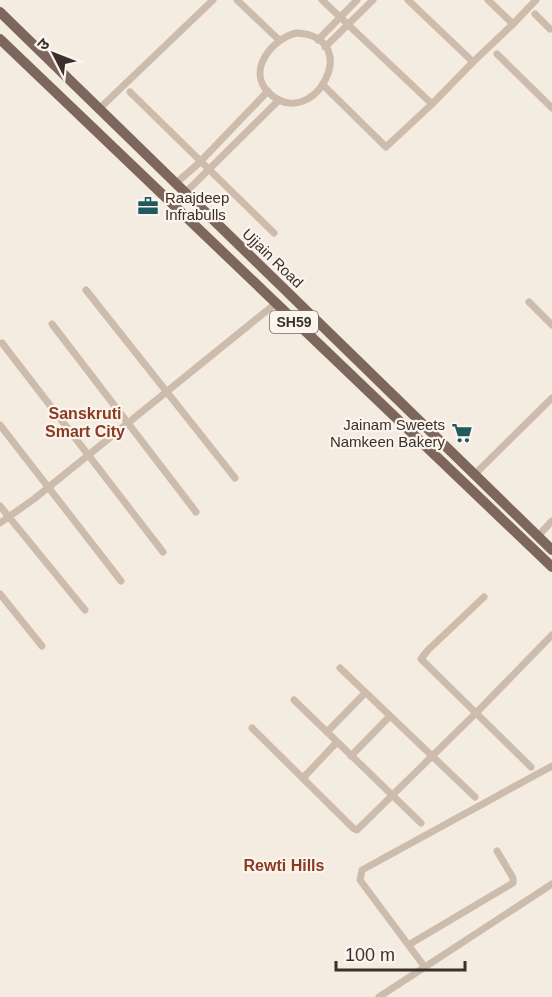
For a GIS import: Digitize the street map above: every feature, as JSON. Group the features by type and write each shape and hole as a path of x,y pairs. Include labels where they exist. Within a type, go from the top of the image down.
{"main road":[{"name":"Ujjain Road","path":"0,12 552,550"},
{"name":"SH59","path":"0,39 552,567"},
{"path":"99,135 113,122"}],"street":[{"path":"99,109 213,0"},
{"path":"237,0 279,40"},
{"path":"322,0 432,104"},
{"path":"318,40 357,0"},
{"path":"325,48 373,0"},
{"path":"408,0 474,62"},
{"path":"488,0 513,24"},
{"path":"323,84 386,147 536,0"},
{"path":"535,14 551,29"},
{"path":"305,33 318,40 331,61 330,71 323,84 309,98 300,102 279,100 268,92 260,75 265,57 279,40 286,35 305,33"},
{"path":"497,54 552,108"},
{"path":"130,92 201,159 274,233"},
{"path":"175,184 268,92"},
{"path":"185,193 279,100"},
{"path":"229,130 239,140"},
{"path":"86,290 236,478"},
{"path":"529,302 552,325"},
{"path":"0,524 275,304"},
{"path":"52,324 196,512"},
{"path":"2,343 163,552"},
{"path":"475,474 552,398"},
{"path":"0,425 122,581"},
{"path":"0,506 85,610"},
{"path":"538,536 552,521"},
{"path":"0,594 42,646"},
{"path":"484,597 428,650 422,659 531,767"},
{"path":"252,728 357,830 477,712 552,634"},
{"path":"340,668 475,797"},
{"path":"327,732 365,693"},
{"path":"294,700 421,823"},
{"path":"351,756 390,716"},
{"path":"303,778 338,742"},
{"path":"424,966 410,944 360,880 362,870 552,766"},
{"path":"410,944 513,883 513,878 497,851"},
{"path":"379,997 552,884"}],"place":[{"name":"Raajdeep Infrabulls","path":"148,206"},
{"name":"Jainam Sweets Namkeen Bakery","path":"462,433"}],"district":[{"name":"Sanskruti Smart City","path":"85,422"},
{"name":"Rewti Hills","path":"284,865"}]}
